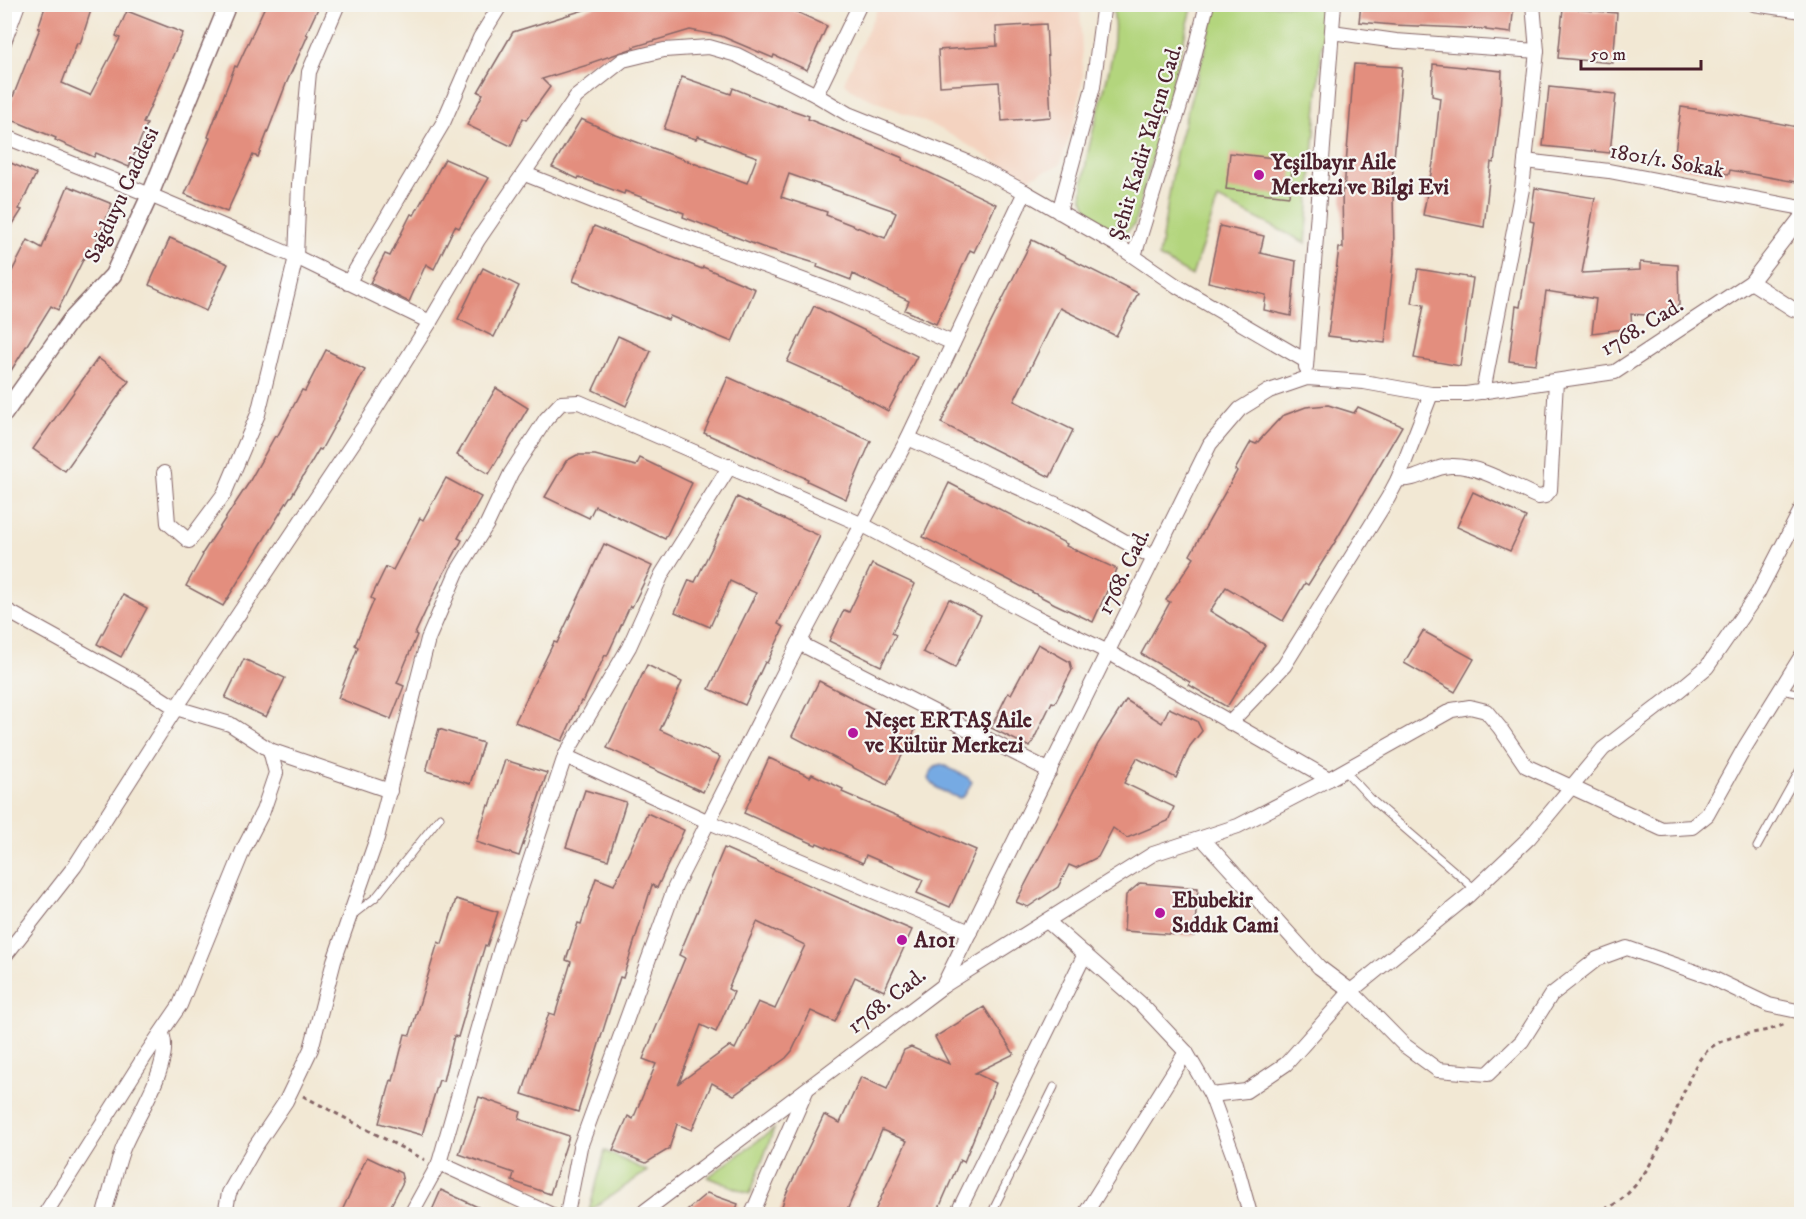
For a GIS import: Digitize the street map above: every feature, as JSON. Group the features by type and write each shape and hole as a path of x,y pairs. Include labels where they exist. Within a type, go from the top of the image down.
{"street":[{"path":"4,42 18,4"},
{"name":"Sağduyu Caddesi","path":"4,414 70,321 112,275 150,195 228,4"},
{"path":"164,473 168,523 189,542 224,494 258,414 296,257 299,184 309,72 338,4"},
{"path":"348,283 443,123 480,38 501,4"},
{"path":"816,95 860,4"},
{"name":"Şehit Kadir Yalçın Cad.","path":"1134,256 1190,73 1206,4"},
{"path":"1307,378 1306,361 1334,4"},
{"path":"1483,392 1525,161 1537,51 1533,4"},
{"path":"1754,4 1802,11"},
{"path":"1059,212 1093,87 1103,10"},
{"path":"1332,32 1396,41 1537,51"},
{"path":"4,957 75,866 176,708 369,419 478,240 576,97 623,60 664,50 709,47 737,55 848,114 965,161 1025,192 1134,256 1187,292 1306,361"},
{"path":"4,136 296,257 430,322"},
{"name":"1801/1. Sokak","path":"1525,161 1609,171 1802,208"},
{"path":"525,174 640,220 846,296 953,343"},
{"path":"567,1215 584,1136 675,887 799,644 908,438 1025,192"},
{"name":"1768. Cad.","path":"641,1215 943,986 1210,444 1240,409 1269,391 1307,378 1364,382 1431,394 1466,394 1615,372 1751,282 1802,216"},
{"path":"1751,282 1793,309 1802,312"},
{"path":"1398,478 1408,480 1450,465 1495,476 1538,497 1545,496 1550,490 1556,381"},
{"path":"1230,723 1284,666 1398,478 1431,394"},
{"path":"225,1215 229,1193 291,1090 311,1049 334,961 377,838 428,639 457,572 487,524 510,473 546,419 561,403 579,402 863,525 1034,616 1108,652 1329,779"},
{"path":"908,438 1071,512 1154,558"},
{"path":"411,1215 439,1163 500,951 564,756 629,647 663,574 730,466"},
{"path":"1211,1095 1246,1091 1286,1064 1351,991 1475,889 1529,838 1603,750 1707,666 1758,593 1802,508"},
{"path":"4,609 139,684 176,708 230,724 270,750 390,792"},
{"path":"799,644 1050,771"},
{"path":"943,986 1153,854 1238,826 1345,771 1452,710 1470,707 1486,711 1526,766 1662,829 1692,827 1707,815 1745,747 1802,655"},
{"path":"45,1215 145,1056 180,1005 244,848 263,811 276,773 270,750"},
{"path":"564,756 709,822 970,932"},
{"path":"1202,838 1319,967 1351,991 1404,1045 1438,1070 1488,1074 1521,1041 1551,995 1597,959 1626,948 1710,977 1769,1005 1798,1015"},
{"path":"1047,921 1140,1003 1186,1052 1211,1095 1235,1160 1250,1215"},
{"path":"957,1215 1085,954"},
{"path":"104,1215 122,1150 159,1071 165,1051 162,1034"},
{"path":"1085,1215 1186,1052"},
{"path":"752,1215 807,1089"},
{"path":"439,1163 550,1215"}],"lane":[{"path":"1781,690 1802,694"},
{"path":"1757,847 1802,766"},
{"path":"1345,771 1374,802 1475,889"},
{"path":"349,917 376,897 440,817"},
{"path":"991,1215 1054,1087"}],"path":[{"path":"1587,1215 1613,1205 1642,1176 1663,1143 1693,1070 1706,1052 1724,1039 1762,1033 1798,1015"},
{"path":"291,1090 420,1159 439,1163"}],"shaded area":[{"path":"1079,4 1083,77 1075,120 1060,165 1026,179 939,128 856,93 844,82 879,5"}],"green space":[{"path":"1112,5 1193,5 1134,225 1126,232 1112,230 1094,217 1082,195 1088,151 1114,44"},
{"path":"1217,5 1325,5 1306,243 1218,199 1192,276 1159,257 1176,152"},
{"path":"774,1129 750,1194 708,1177"},
{"path":"605,1151 647,1171 589,1211"}],"water":[{"path":"941,764 967,777 972,782 964,796 960,798 947,793 928,779 936,766"}],"building":[{"path":"46,4 93,4 80,44 77,43 62,83 90,95 120,38 116,36 127,11 183,33 143,123 147,124 129,167 96,153 94,157 5,117 40,28 38,28"},
{"path":"266,4 320,4 258,157 253,155 227,212 185,194 210,138 208,137 235,66 237,67"},
{"path":"603,4 780,4 827,26 807,70 774,55 773,58 721,36 690,30 542,79 550,87 526,120 523,118 511,146 467,125 483,94 478,92 513,32"},
{"path":"1361,4 1514,4 1511,33 1486,29 1359,22"},
{"path":"1563,8 1617,13 1613,63 1558,58"},
{"path":"1046,24 1051,117 1002,121 999,82 940,86 938,50 997,46 996,27"},
{"path":"1354,64 1402,67 1391,193 1393,194 1394,253 1385,343 1328,336 1339,248 1343,248 1342,190 1344,190"},
{"path":"1433,64 1502,71 1500,113 1494,163 1491,162 1484,227 1423,215 1433,163 1440,98 1432,96"},
{"path":"682,77 731,94 733,88 809,116 808,119 903,158 902,160 996,204 974,252 970,250 936,324 905,310 909,301 853,274 851,280 817,267 818,264 762,247 683,217 684,213 625,191 624,194 579,177 578,179 552,167 581,119 747,183 757,157 698,136 696,139 664,129","holes":["789,174 896,213 885,238 826,215 827,212 781,197"]},
{"path":"1549,87 1616,94 1610,153 1543,146"},
{"path":"1681,107 1802,128 1802,153 1796,182 1730,170 1729,174 1673,167"},
{"name":"Yeşilbayır Aile Merkezi ve Bilgi Evi","path":"1230,153 1293,160 1289,196 1226,189"},
{"path":"445,159 489,178 459,228 455,226 434,269 426,264 409,302 370,283 385,254 390,256 411,214 414,215"},
{"path":"4,160 36,174 19,209 22,210 4,238"},
{"path":"68,186 112,204 90,256 86,254 58,310 51,306 4,382 4,297 12,284 7,281 28,240 42,248"},
{"path":"1535,188 1595,198 1582,273 1640,270 1640,262 1678,265 1679,305 1662,316 1631,314 1632,328 1592,333 1596,299 1546,291 1536,364 1509,361 1516,306 1520,307 1534,222 1530,221"},
{"path":"594,226 755,289 732,342 670,316 668,320 573,281"},
{"path":"1220,226 1264,236 1260,253 1296,261 1291,316 1264,310 1266,295 1208,282"},
{"path":"170,238 228,264 206,311 149,285"},
{"path":"1032,240 1138,293 1116,336 1060,308 1014,401 1073,430 1050,477 941,423"},
{"path":"483,268 519,286 494,337 458,319"},
{"path":"1418,269 1473,278 1460,366 1414,358 1424,305 1412,303"},
{"path":"814,306 917,356 888,411 837,384 787,362"},
{"path":"618,336 651,351 626,406 593,390"},
{"path":"326,350 365,370 321,450 319,449 223,606 186,586 202,554 248,484 275,436 277,437 302,390 305,391"},
{"path":"98,358 129,381 65,471 33,449"},
{"path":"728,377 871,441 846,499 807,481 808,479 704,433"},
{"path":"496,388 528,408 489,474 457,455"},
{"path":"1328,405 1354,413 1358,407 1402,426 1335,542 1308,585 1305,583 1283,621 1226,587 1210,611 1265,645 1227,707 1189,685 1190,682 1141,654 1170,602 1166,600 1194,558 1190,555 1251,442 1256,444 1282,416 1306,407"},
{"path":"577,455 595,455 636,466 640,458 692,483 665,539 595,506 589,518 545,497 566,461"},
{"path":"446,478 481,497 458,538 462,540 415,634 417,635 397,683 404,686 391,719 338,698 358,647 355,645 374,600 371,598 386,567 393,570 420,518 423,520"},
{"path":"949,483 1067,544 1066,546 1117,569 1093,622 923,537"},
{"path":"1473,492 1526,517 1510,551 1457,527"},
{"path":"737,497 820,536 778,624 784,627 745,705 709,689 756,593 730,581 710,627 675,612 689,580 695,582"},
{"path":"604,544 652,566 562,741 515,722 554,642 557,643"},
{"path":"872,564 915,584 892,633 896,635 881,666 829,641 844,610 849,612"},
{"path":"123,595 147,608 121,657 97,644"},
{"path":"949,599 981,615 955,668 923,652"},
{"path":"1423,631 1474,659 1455,692 1404,663"},
{"path":"1038,644 1070,662 1072,670 1055,703 1052,702 1030,747 991,728 1008,693 1011,694"},
{"path":"244,659 285,678 266,717 225,698"},
{"path":"647,665 682,682 660,730 720,757 703,792 607,748"},
{"name":"Neşet ERTAŞ Aile ve Kültür Merkezi","path":"819,681 915,730 887,785 792,736"},
{"path":"1126,700 1162,723 1169,708 1197,721 1202,731 1190,746 1176,778 1137,758 1124,783 1174,807 1168,821 1127,838 1113,828 1098,857 1076,868 1069,865 1058,887 1028,907 1016,902 1098,744"},
{"path":"439,729 483,743 470,784 426,771"},
{"path":"769,758 810,777 812,774 843,789 842,792 976,850 950,907 917,893 923,880 866,855 863,863 744,813"},
{"path":"505,760 547,773 519,856 476,842"},
{"path":"585,790 626,802 608,860 566,847"},
{"path":"647,813 684,830 657,888 652,885 623,978 620,977 578,1112 522,1094 549,1013 555,1015 571,962 566,960 596,878 614,885"},
{"path":"724,848 912,930 884,991 855,977 835,1022 811,1011 792,1051 786,1058 734,1095 712,1083 692,1130 677,1124 669,1149 646,1163 613,1150 628,1116 633,1119 656,1064 643,1059 685,958 679,955","holes":["757,922 805,945 775,1009 758,1002 735,1049 730,1046 679,1083 701,1025 716,1032 734,992 728,989"]},
{"name":"Ebubekir Sıddık Cami","path":"1140,883 1198,888 1194,936 1124,931 1126,895"},
{"path":"456,899 498,912 487,946 485,945 458,1037 454,1036 443,1081 439,1080 422,1135 379,1123 405,1034 410,1035 438,942 442,944"},
{"path":"984,1007 1014,1054 975,1073 996,1083 964,1162 960,1160 936,1215 873,1215 907,1141 882,1130 845,1215 779,1215 786,1194 824,1115 840,1123 861,1077 887,1089 904,1050 911,1047 949,1064 935,1037"},
{"path":"479,1097 521,1112 519,1119 569,1136 550,1194 512,1181 514,1173 459,1154"},
{"path":"367,1157 401,1173 403,1182 386,1215 340,1215"},
{"path":"441,1190 495,1215 430,1215"},
{"path":"707,1193 738,1204 734,1215 681,1215"}],"place":[{"name":"Yeşilbayır Aile Merkezi ve Bilgi Evi","path":"1259,175"},
{"name":"Neşet ERTAŞ Aile ve Kültür Merkezi","path":"853,733"},
{"name":"Ebubekir Sıddık Cami","path":"1160,913"},
{"name":"A101","path":"902,940"}]}
